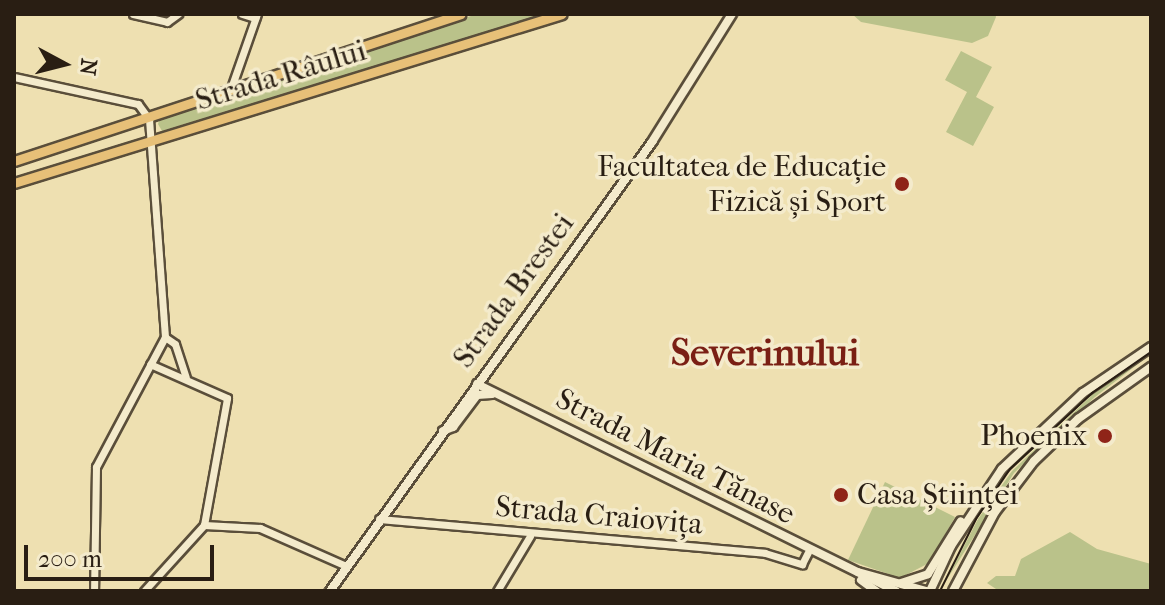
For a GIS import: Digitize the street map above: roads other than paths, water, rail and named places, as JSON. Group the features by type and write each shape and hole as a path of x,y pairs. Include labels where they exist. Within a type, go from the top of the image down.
{"main road":[{"name":"Strada Râului","path":"14,161 460,14"},
{"name":"Strada Râului","path":"14,183 562,14"},
{"name":"Strada Brestei","path":"330,591 344,565 652,142 732,14"},
{"path":"928,591 971,513 1002,469 1083,393 1151,347"},
{"path":"953,591 995,512 1034,461 1078,419 1151,367"},
{"name":"Strada Maria Tănase","path":"477,384 808,552 898,587 928,591"},
{"path":"442,432 453,427 477,395 499,395"},
{"path":"898,587 928,574 953,530 971,513"},
{"path":"851,571 876,591"}],"street":[{"path":"133,14 167,22 178,14"},
{"path":"230,91 256,16 242,14"},
{"path":"14,77 138,104 149,119 165,337 113,428 93,478 94,591"},
{"path":"165,337 175,344 186,377"},
{"path":"144,591 204,525 227,395 150,364"},
{"name":"Strada Craiovița","path":"377,519 530,536 765,553 802,564 808,552"},
{"path":"204,525 260,528 344,565"},
{"path":"497,591 530,536"}],"tram line":[{"path":"940,591 976,519 1010,469 1092,393 1151,352"}],"place":[{"name":"Facultatea de Educație Fizică și Sport","path":"902,184"},
{"name":"Phoenix","path":"1105,436"},
{"name":"Casa Științei","path":"841,495"}],"district":[{"name":"Severinului","path":"765,353"}]}
